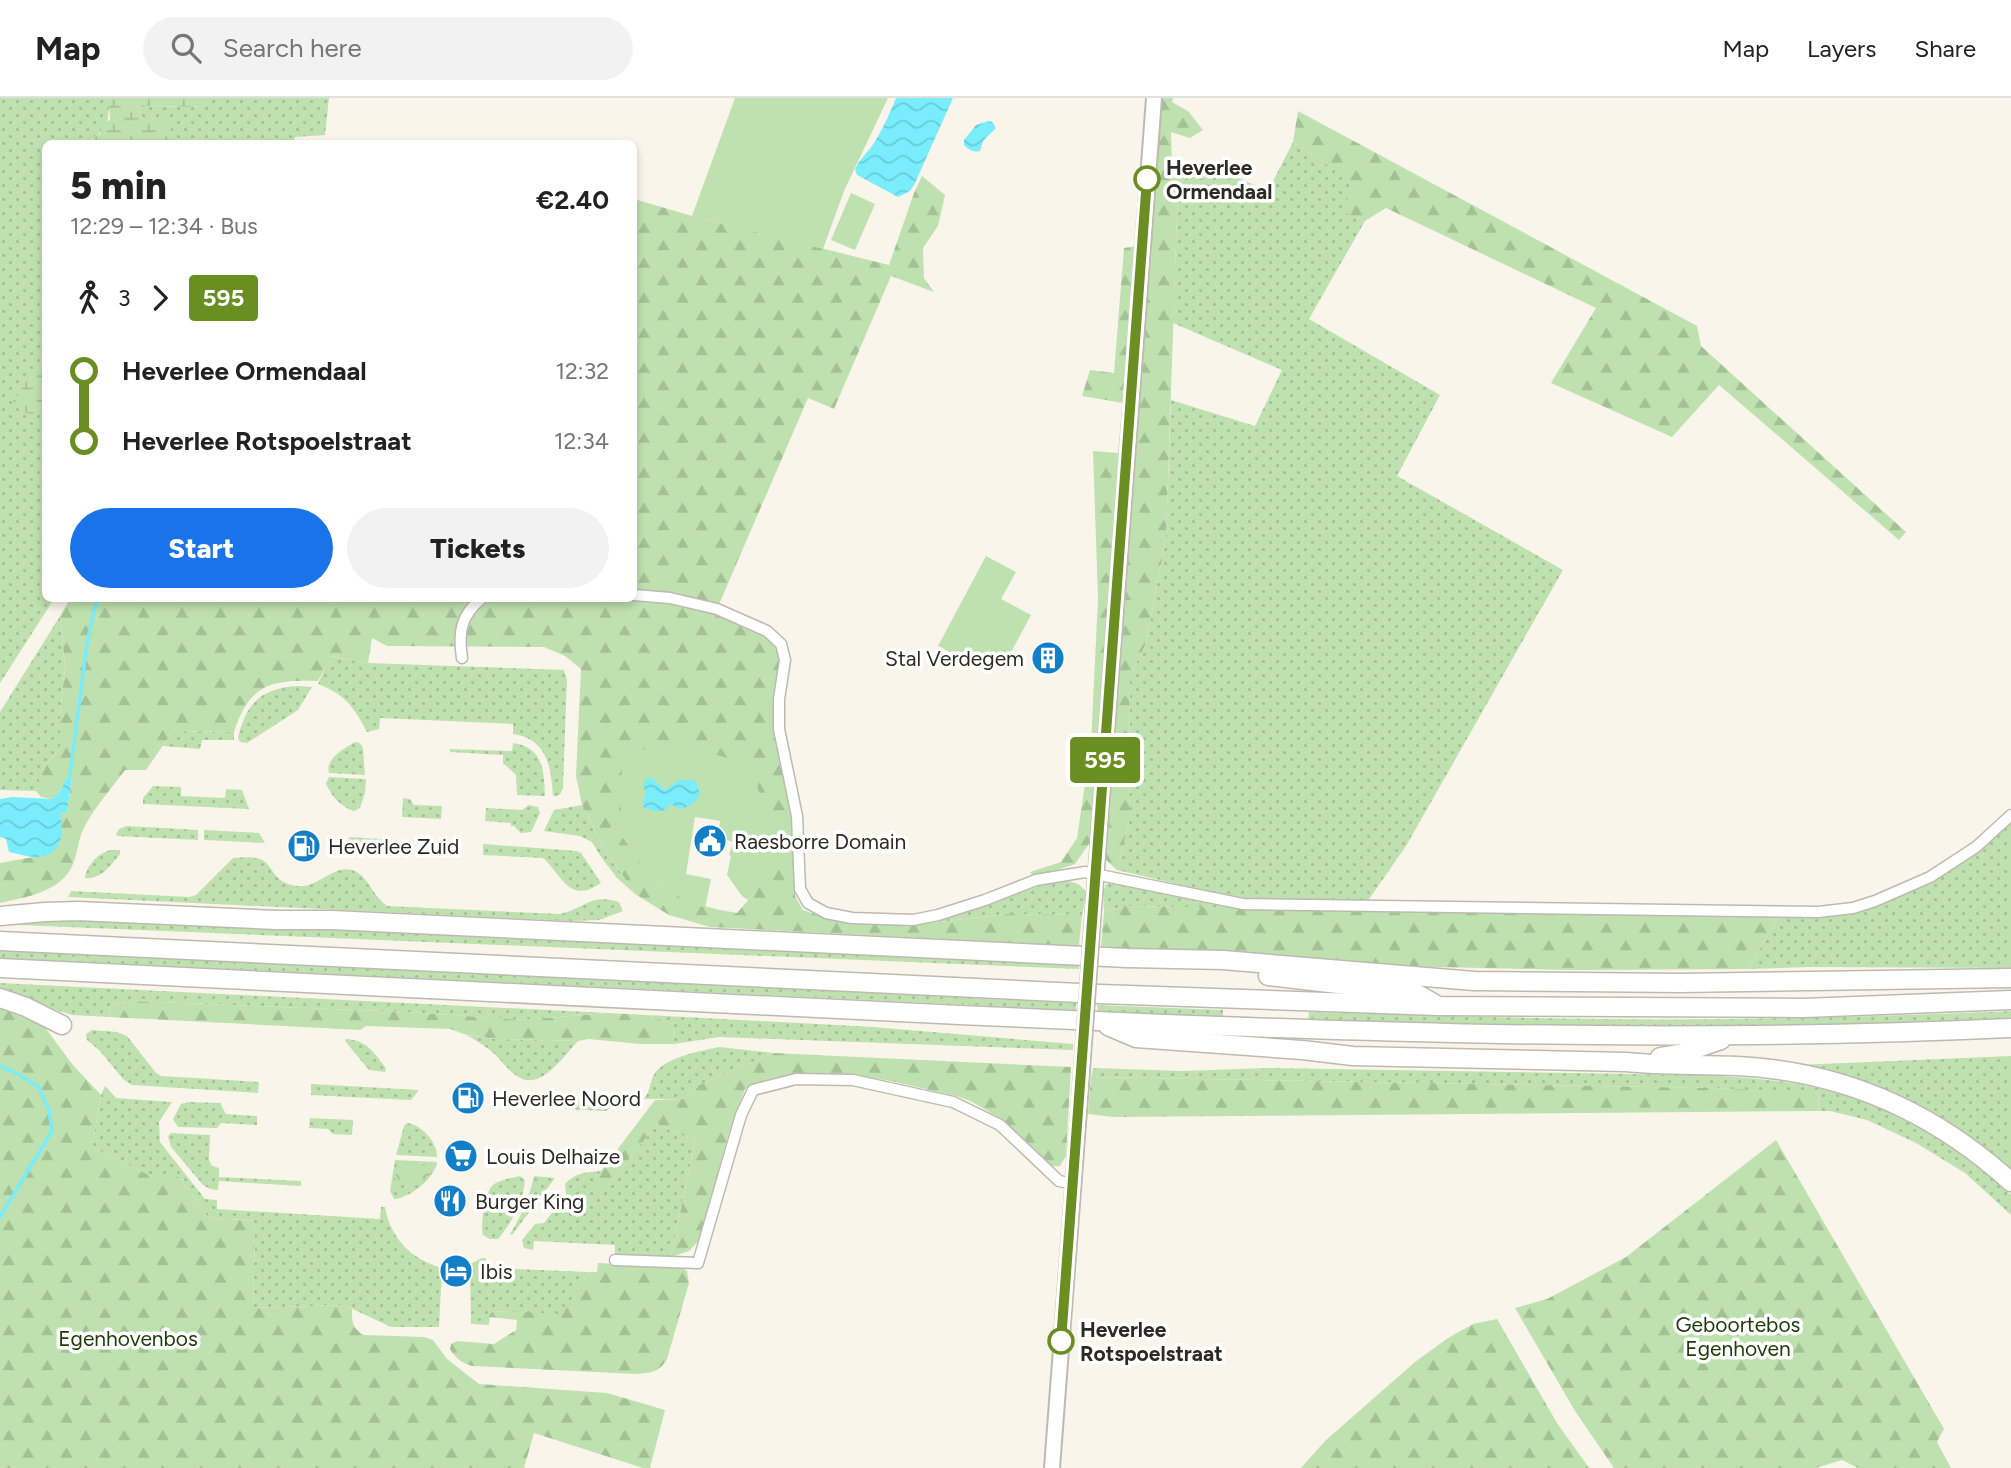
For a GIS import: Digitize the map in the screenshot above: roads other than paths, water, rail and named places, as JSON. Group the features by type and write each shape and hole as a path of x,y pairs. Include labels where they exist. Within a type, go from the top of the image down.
{"highway":[{"path":"0,916 78,911 332,920 1127,958 1223,960 1474,981 1680,983 2011,978"},
{"path":"0,941 1100,994 1438,1006 1804,1008 2011,1000"},
{"path":"1127,958 1416,993 1438,1006"},
{"path":"0,968 1099,1022 1461,1034 1736,1035 2011,1028"},
{"path":"0,998 62,1024"},
{"path":"1099,1022 1136,1038 1353,1056 1738,1066 1797,1073 1844,1084 1891,1102 1938,1125 1983,1157 2011,1182"},
{"path":"1626,1062 1683,1053 1736,1035"}],"main road":[{"path":"1052,1468 1154,98"}],"street":[{"path":"637,595 670,598 717,609 767,631 781,644 785,660 779,699 779,729 797,816 800,889 808,903 826,913 852,918 913,920 985,900 1036,880 1085,872 1243,904 1818,912 1853,908 1930,877 1976,847 2011,815"},
{"path":"462,658 461,626 478,602"},
{"path":"615,1259 698,1264 741,1115 753,1090 796,1079 853,1080 953,1102 1000,1125 1059,1181 1064,1182"}],"water":[{"path":"896,98 953,98 915,183 910,191 898,197 857,175 855,170 879,135"},
{"path":"989,121 996,128 983,141 980,151 971,150 964,145 964,140 976,125"},
{"path":"70,774 72,778 67,812 60,814 62,833 55,850 39,857 9,852 6,839 0,837 0,799 52,799"},
{"path":"647,778 652,778 665,790 679,780 693,780 700,794 689,806 680,809 671,804 658,812 651,810 642,804 646,794 643,785"}],"waterway":[{"path":"70,775 87,643 97,602"},
{"path":"0,1066 38,1086 49,1110 52,1131 0,1217"}],"place":[{"name":"Heverlee Ormendaal","path":"1147,179"},
{"name":"Stal Verdegem","path":"1048,658"},
{"name":"Raesborre Domain","path":"710,841"},
{"name":"Heverlee Zuid","path":"304,846"},
{"name":"Heverlee Noord","path":"468,1098"},
{"name":"Louis Delhaize","path":"461,1156"},
{"name":"Burger King","path":"450,1201"},
{"name":"Ibis","path":"456,1271"},
{"name":"Heverlee Rotspoelstraat","path":"1061,1341"}],"park label":[{"name":"Geboortebos Egenhoven","path":"1738,1336"},
{"name":"Egenhovenbos","path":"128,1338"}]}
